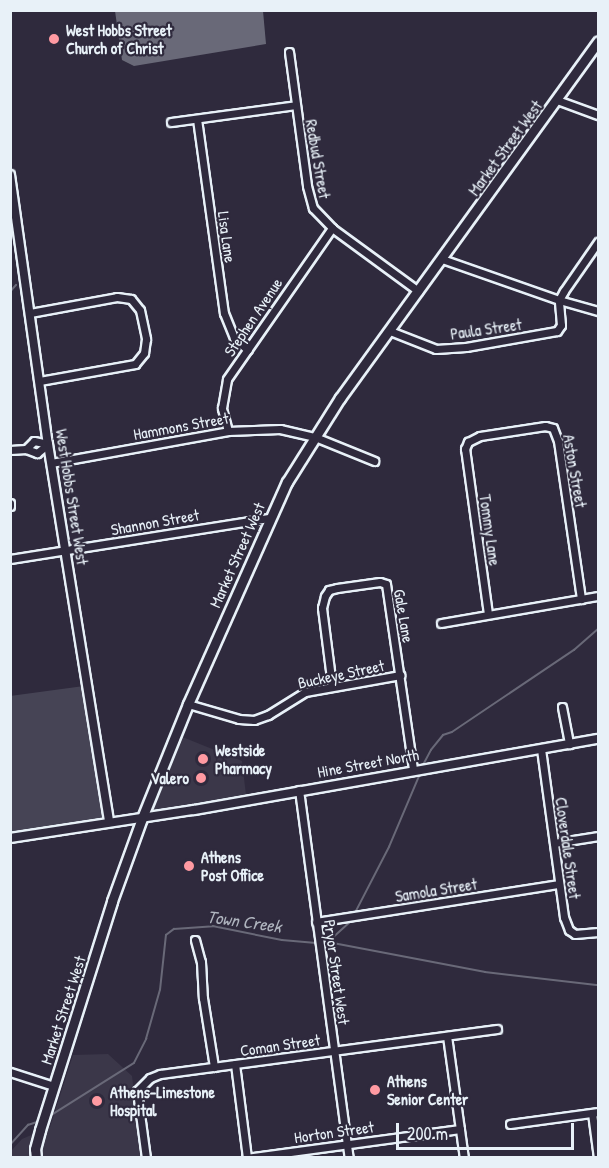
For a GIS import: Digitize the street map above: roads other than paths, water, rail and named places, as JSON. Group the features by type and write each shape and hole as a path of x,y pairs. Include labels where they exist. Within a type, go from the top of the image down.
{"main road":[{"name":"Market Street West","path":"29,1158 36,1153 49,1101 112,902 142,818 188,704 287,482 315,437 418,291 598,42"}],"street":[{"name":"Redbud Street","path":"289,52 310,200 317,214 332,228 418,291"},
{"path":"557,100 598,115"},
{"path":"171,122 296,105"},
{"name":"Lisa Lane","path":"197,119 224,313 234,338 248,350"},
{"name":"West Hobbs Street West","path":"10,175 48,444 109,822"},
{"name":"Stephen Avenue","path":"228,431 222,408 227,379 332,228"},
{"path":"559,300 598,242"},
{"path":"442,260 598,311"},
{"path":"30,313 117,297 130,299 140,310 146,339 144,353 135,364 40,381"},
{"name":"Paula Street","path":"390,331 436,349 466,347 551,333 557,331 561,325 559,300"},
{"name":"Tommy Lane","path":"488,614 465,449 468,442 480,436 545,426"},
{"name":"Aston Street","path":"545,426 554,428 558,441 581,599"},
{"name":"Hammons Street","path":"51,463 228,431 280,429 315,437 374,461"},
{"path":"10,450 26,449 34,441 48,444"},
{"name":"Shannon Street","path":"10,559 269,518"},
{"name":"Gale Lane","path":"332,686 322,608 325,596 329,590 337,588 380,582 386,584 413,770"},
{"path":"441,623 598,596"},
{"name":"Buckeye Street","path":"188,704 239,719 254,720 268,716 305,692 400,675"},
{"path":"562,707 569,744"},
{"name":"Hine Street North","path":"10,838 142,818 598,739"},
{"name":"Cloverdale Street","path":"541,749 564,917 569,930 575,934 598,932"},
{"name":"Pryor Street West","path":"299,790 349,1158"},
{"path":"554,843 598,836"},
{"name":"Samola Street","path":"316,922 559,884"},
{"path":"195,940 201,962 203,998 214,1067"},
{"name":"Coman Street","path":"146,1158 137,1091 160,1074 497,1029"},
{"path":"447,1036 464,1158"},
{"path":"234,1064 247,1158"},
{"path":"10,1072 54,1086"},
{"path":"510,1124 595,1112 598,1158"},
{"name":"Horton Street","path":"247,1158 460,1129"}],"water":[{"path":"115,11 263,11 266,44 134,66 122,60"}],"waterway":[{"path":"10,292 16,285"},
{"path":"422,767 431,750 443,735 452,732 574,650 598,629"},
{"path":"356,911 389,847 420,774"},
{"path":"329,941 351,921"},
{"name":"Town Creek","path":"50,1116 134,1063 146,1039 160,990 166,935 174,929 213,926 282,940 316,943"},
{"name":"Town Creek","path":"321,943 328,942 485,972 598,985"},
{"name":"Town Creek","path":"10,1145 28,1125 40,1121"}],"place":[{"name":"West Hobbs Street Church of Christ","path":"54,39"},
{"name":"Westside Pharmacy","path":"203,759"},
{"name":"Valero","path":"201,778"},
{"name":"Athens Post Office","path":"189,866"},
{"name":"Athens Senior Center","path":"375,1090"},
{"name":"Athens-Limestone Hospital","path":"97,1101"}]}
